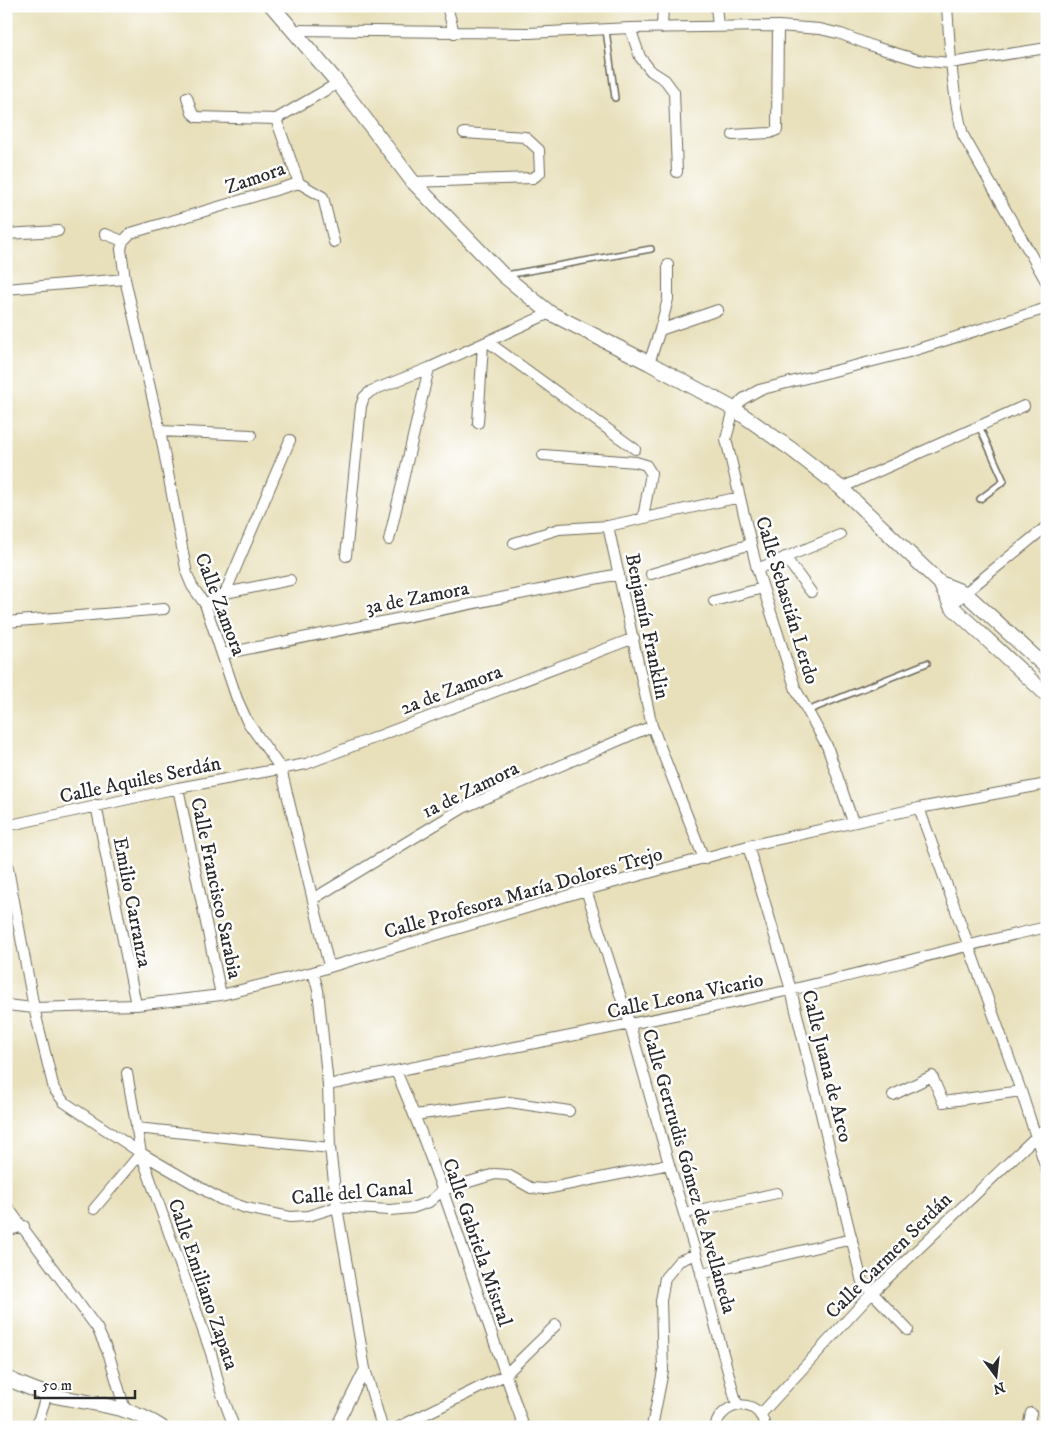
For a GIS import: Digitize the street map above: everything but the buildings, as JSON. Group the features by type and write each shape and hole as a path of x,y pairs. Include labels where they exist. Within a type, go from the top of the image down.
{"street":[{"path":"272,6 338,83 413,182 503,275 550,313 734,409 791,449 841,488 940,583 952,606 1047,695"},
{"path":"447,6 454,33"},
{"path":"662,28 663,6"},
{"path":"716,6 718,26"},
{"path":"947,6 950,63 958,117 963,134 1047,283"},
{"path":"294,30 529,33 630,28 778,26 820,29 841,34 918,60 950,63 1047,48"},
{"path":"733,135 770,133 777,130 778,26"},
{"path":"630,28 640,57 651,71 666,80 674,92 677,172"},
{"path":"187,97 192,113 197,118 276,120 338,83"},
{"name":"Zamora","path":"123,241 131,234 299,183 276,120"},
{"path":"413,182 533,178 540,173 539,150 525,136 464,133"},
{"path":"299,183 323,197 334,242"},
{"path":"6,234 58,231"},
{"path":"106,234 123,241"},
{"name":"Calle Zamora","path":"123,241 121,249 125,279 160,431 186,574 205,604 237,699 247,721 280,769 328,966"},
{"path":"649,363 668,299 668,266"},
{"path":"6,289 125,279"},
{"path":"734,409 743,398 758,390 908,352 1047,308"},
{"path":"660,330 718,310"},
{"path":"346,556 360,406 364,397 371,391 429,368 550,313"},
{"path":"478,423 486,343"},
{"path":"486,343 635,449"},
{"path":"389,540 429,368"},
{"path":"841,488 1024,406"},
{"name":"Calle Sebastián Lerdo","path":"734,409 726,439 757,569 796,690 827,746 853,822"},
{"path":"160,431 251,435"},
{"path":"225,593 290,440"},
{"path":"543,455 636,462 646,465 651,473 644,518"},
{"path":"514,543 559,529 608,526 740,497"},
{"name":"Benjamín Franklin","path":"608,526 652,726 704,859"},
{"path":"952,606 965,593 1047,526"},
{"path":"757,569 840,535"},
{"path":"651,574 751,544"},
{"path":"785,558 811,592"},
{"name":"3a de Zamora","path":"222,654 619,574"},
{"path":"205,604 225,593 290,580"},
{"path":"940,583 965,593 1047,668"},
{"path":"714,601 763,588"},
{"path":"6,622 164,609"},
{"name":"2a de Zamora","path":"280,769 306,764 634,638"},
{"name":"1a de Zamora","path":"313,899 463,808 652,726"},
{"name":"Calle Aquiles Serdán","path":"6,826 96,805 280,769"},
{"name":"Calle Profesora María Dolores Trejo","path":"6,1005 34,1008 136,1005 221,995 313,972 586,890 748,846 920,808 1047,784"},
{"name":"Calle Francisco Sarabia","path":"178,788 221,995"},
{"name":"Emilio Carranza","path":"96,805 136,1005"},
{"path":"920,808 1021,1091 1047,1172"},
{"name":"Calle Juana de Arco","path":"748,846 791,990 862,1282 908,1330"},
{"name":"Calle del Canal","path":"6,858 34,1008 54,1089 64,1102 141,1153 220,1199 246,1208 290,1217 308,1216 337,1207 390,1210 412,1208 429,1202 443,1190 495,1174 508,1176 531,1188 546,1189 669,1164"},
{"name":"Calle Gertrudis Gómez de Avellaneda","path":"586,890 630,1025 669,1164 685,1213 738,1405"},
{"name":"Calle Leona Vicario","path":"328,1085 630,1025 791,990 1047,927"},
{"path":"313,972 318,990 328,1085 330,1148 337,1207 365,1369 382,1427"},
{"name":"Calle Gabriela Mistral","path":"396,1071 415,1115 443,1190 524,1427"},
{"name":"Calle Emiliano Zapata","path":"127,1073 141,1153 211,1353 220,1389 234,1427"},
{"path":"893,1095 932,1076 943,1102 1021,1091"},
{"path":"415,1115 509,1102 569,1111"},
{"name":"Calle Carmen Serdán","path":"760,1414 872,1292 1047,1126"},
{"path":"136,1128 330,1148"},
{"path":"94,1209 141,1153"},
{"path":"685,1213 777,1193"},
{"path":"6,1205 24,1226 97,1328 109,1355 125,1410"},
{"path":"6,1231 24,1226"},
{"path":"702,1274 852,1239"},
{"path":"652,1427 663,1371 660,1301 665,1278 680,1261 696,1254"},
{"path":"399,1427 505,1375 556,1325"},
{"path":"336,1427 365,1369"},
{"path":"6,1378 47,1394 125,1410 160,1427"},
{"path":"36,1427 47,1394"},
{"path":"715,1427 717,1419 722,1412 729,1407 738,1405 754,1409 760,1414 765,1427"},
{"path":"1028,1427 1031,1413"}],"lane":[{"path":"606,30 614,98"},
{"path":"503,275 651,249"},
{"path":"979,426 1004,481 980,499"},
{"path":"807,711 927,663"}]}
